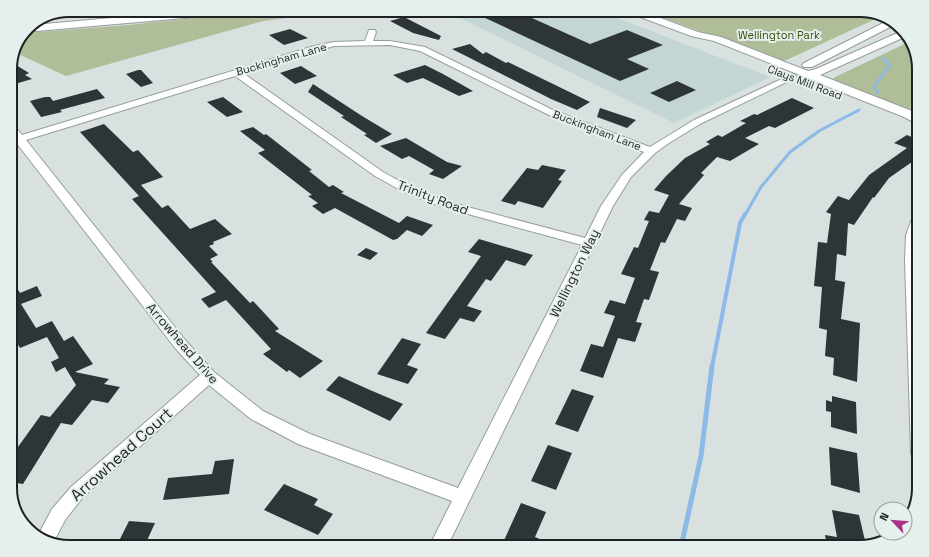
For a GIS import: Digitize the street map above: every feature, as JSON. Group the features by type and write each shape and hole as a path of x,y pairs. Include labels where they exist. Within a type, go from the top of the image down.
{"highway":[{"path":"55,19 82,17"},
{"path":"38,28 162,17"}],"main road":[{"name":"Clays Mill Road","path":"649,17 695,34 705,42 801,74 900,118 912,121"},
{"name":"Wellington Way","path":"801,74 805,66 887,25"},
{"name":"Wellington Way","path":"801,74 819,72 900,35"}],"street":[{"path":"368,43 372,32"},
{"name":"Buckingham Lane","path":"17,132 316,48 334,44 403,44 422,49 552,113 651,151"},
{"name":"Trinity Road","path":"235,72 379,174 406,189 441,203 468,211 589,242"},
{"name":"Wellington Way","path":"442,540 616,189 627,175 651,151 664,141 698,122 801,74"},
{"name":"Arrowhead Drive","path":"17,137 181,345 209,376 236,399 257,415 304,439 463,497"},
{"path":"912,235 912,284"},
{"name":"Arrowhead Court","path":"47,535 62,507 77,492 209,376"}],"shaded area":[{"path":"458,17 615,17 770,77 674,123"}],"green space":[{"path":"204,17 293,17 263,21 66,76 19,55 22,46 33,32"},
{"name":"Wellington Park","path":"662,17 867,17 875,19 782,62"},
{"path":"905,44 912,66 912,111 838,84 833,78"}],"building":[{"path":"404,17 441,36 439,40 413,33 390,21"},
{"path":"483,17 530,17 590,44 627,30 663,45 627,59 649,69 620,81"},
{"path":"290,29 308,38 284,45 269,35"},
{"path":"470,44 483,54 486,52 506,63 508,62 590,102 577,110 551,99 452,49"},
{"path":"425,65 473,91 459,96 423,78 407,83 393,75"},
{"path":"17,66 29,73 25,75 32,79 17,83"},
{"path":"301,66 317,76 295,84 280,73"},
{"path":"141,70 153,83 141,87 126,74"},
{"path":"677,81 696,90 669,102 650,93"},
{"path":"313,84 392,134 376,143 364,135 367,134 341,117 344,116 308,92"},
{"path":"97,89 105,98 60,110 62,112 41,117 30,101 50,97 53,101"},
{"path":"223,97 243,112 227,117 207,102"},
{"path":"792,98 814,108 775,128 769,126 745,138 759,144 730,161 717,157 701,173 704,175 679,204 692,208 685,221 677,219 665,243 661,242 650,270 659,272 649,300 644,299 636,322 642,323 635,342 618,338 603,378 580,371 591,344 603,347 615,316 604,313 610,300 625,304 635,278 621,274 634,247 638,248 649,221 644,220 649,211 659,213 669,195 654,190 685,158 710,144 706,142 718,135 722,137 746,123 740,121 754,114 757,115"},
{"path":"600,108 636,120 627,128 597,117"},
{"path":"104,124 133,152 138,150 163,177 141,185 162,208 168,205 190,229 215,219 232,234 213,242 214,244 209,246 218,255 210,259 213,262 211,262 250,303 253,301 279,329 275,331 323,361 300,378 289,370 287,372 263,354 271,349 226,300 209,308 201,299 216,292 132,199 139,196 80,132"},
{"path":"253,127 264,135 266,134 312,170 309,171 329,187 333,185 344,192 341,193 399,223 407,216 433,225 422,236 407,230 397,239 393,240 335,208 323,214 312,206 318,203 308,196 312,195 258,153 265,150 240,131"},
{"path":"907,135 912,137 912,162 889,178 874,198 873,197 854,225 848,223 846,256 837,254 835,280 845,282 841,319 860,323 857,382 833,375 834,358 825,356 827,330 819,328 822,287 814,286 818,242 827,243 831,214 826,212 838,196 849,200 869,175 907,148 894,143"},
{"path":"406,138 447,162 462,166 443,179 429,174 434,170 409,156 402,159 380,146"},
{"path":"542,165 566,170 558,180 562,181 543,208 518,201 515,205 501,201 527,168 538,170"},
{"path":"479,239 533,255 525,266 506,260 491,281 486,279 467,306 482,311 474,322 460,318 445,339 426,333 481,256 468,252"},
{"path":"366,248 378,253 370,260 357,255"},
{"path":"37,286 42,296 21,304 36,328 52,321 64,341 73,336 93,364 75,372 109,379 104,384 120,387 108,403 92,400 72,425 61,423 23,484 17,483 17,448 41,415 50,417 76,385 65,367 56,372 51,362 59,358 47,337 20,348 17,343 17,288 20,293"},
{"path":"402,338 421,344 407,365 418,369 408,384 377,374"},
{"path":"339,376 403,404 390,421 326,390"},
{"path":"572,389 594,396 578,432 555,424"},
{"path":"832,396 856,402 857,434 831,427 831,412 826,411 826,400 832,402"},
{"path":"548,445 572,453 556,490 531,481"},
{"path":"829,447 857,453 860,493 831,485"},
{"path":"234,459 229,494 163,500 168,478 212,474 215,461"},
{"path":"284,484 318,499 314,505 333,514 318,535 264,510"},
{"path":"521,503 546,512 535,537 542,540 504,540"},
{"path":"832,510 859,515 865,540 826,540 825,535 837,537"},
{"path":"129,521 155,523 147,540 120,540"}],"waterway":[{"path":"878,93 874,86 890,65 883,58"},
{"path":"745,215 761,187 790,152 819,131 859,110"},
{"path":"712,367 740,223 745,214"},
{"path":"683,540 701,456 712,366"}]}
